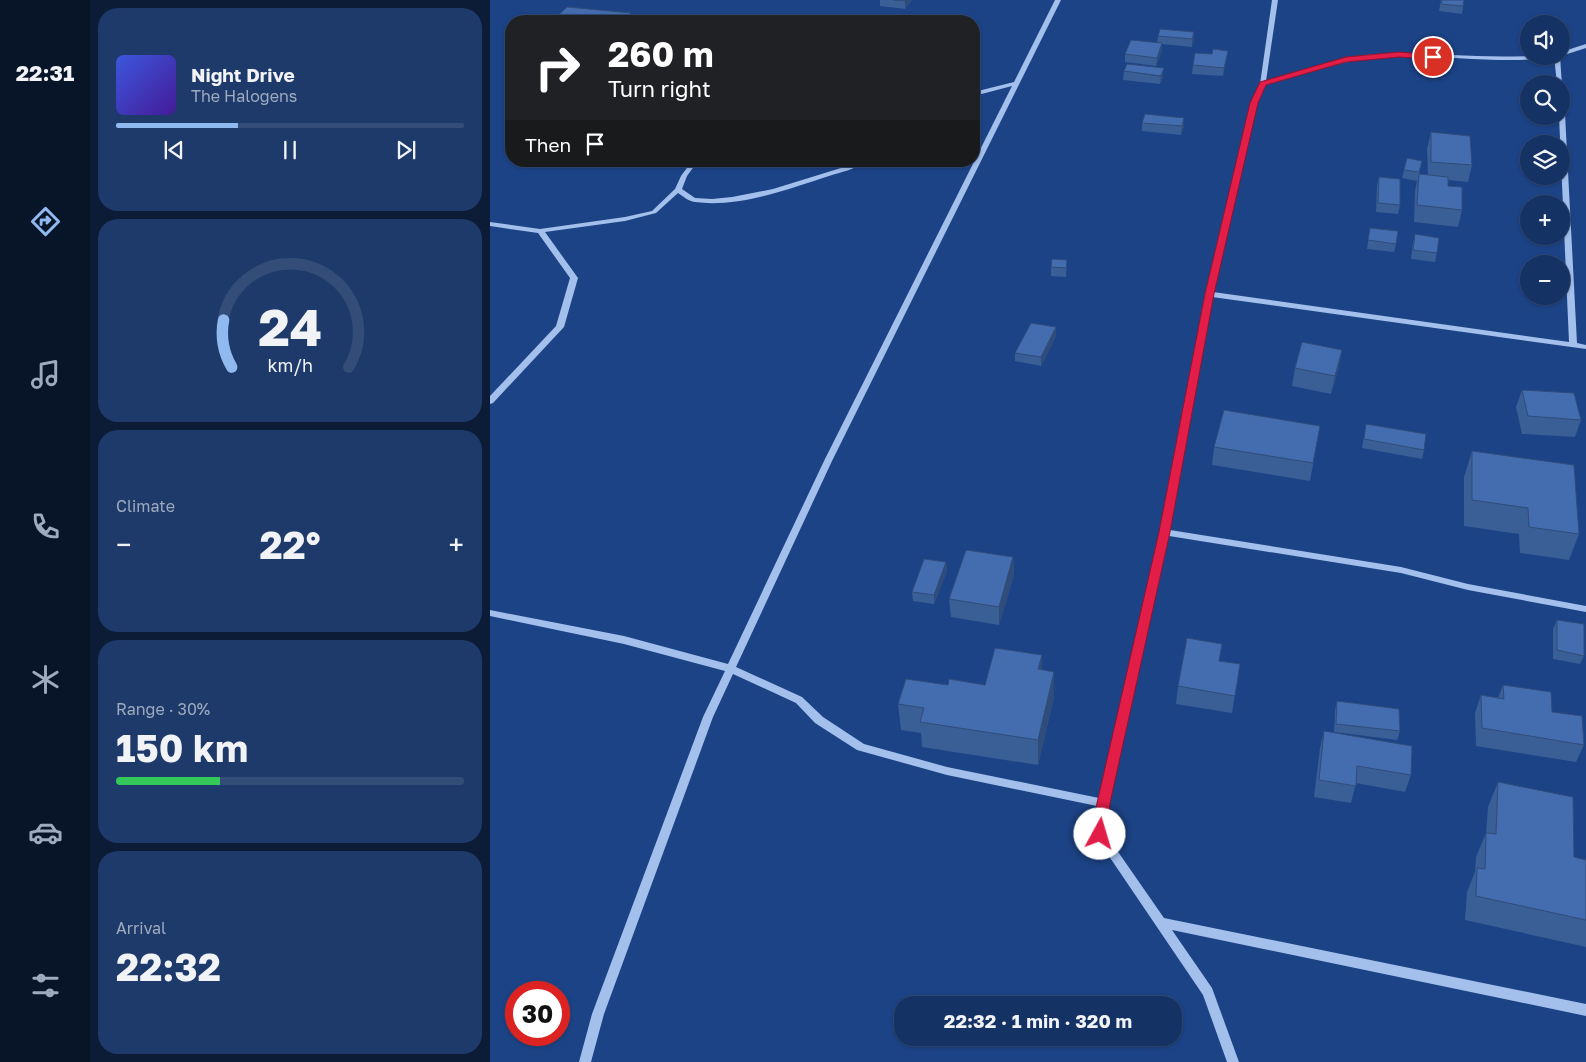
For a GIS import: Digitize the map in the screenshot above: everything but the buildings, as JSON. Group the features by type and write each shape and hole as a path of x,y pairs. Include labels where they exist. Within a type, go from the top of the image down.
{"street":[{"path":"980,153 1058,0"},
{"path":"1232,1062 1208,992 1100,834 1103,803 1165,532 1209,294 1254,103 1263,84 1275,0"},
{"path":"1570,51 1586,46"},
{"path":"1263,84 1346,60 1399,55 1499,60 1520,58"},
{"path":"980,92 1014,84"},
{"path":"1562,125 1573,345"},
{"path":"490,224 540,231 625,219 654,212 678,190 684,176 691,167"},
{"path":"678,190 692,200 727,200 775,190 850,167"},
{"path":"585,1062 598,1014 705,726 828,461 973,167"},
{"path":"490,402 560,328 574,278 540,231"},
{"path":"1209,294 1586,346"},
{"path":"1165,532 1401,570 1468,587 1586,609"},
{"path":"490,613 624,640 732,669 798,700 819,720 861,748 947,770 1103,803"},
{"path":"1162,923 1586,1010"}],"route":[{"path":"1100,834 1103,803 1165,532 1209,294 1254,103 1263,84 1346,60 1399,55 1433,57"}]}
